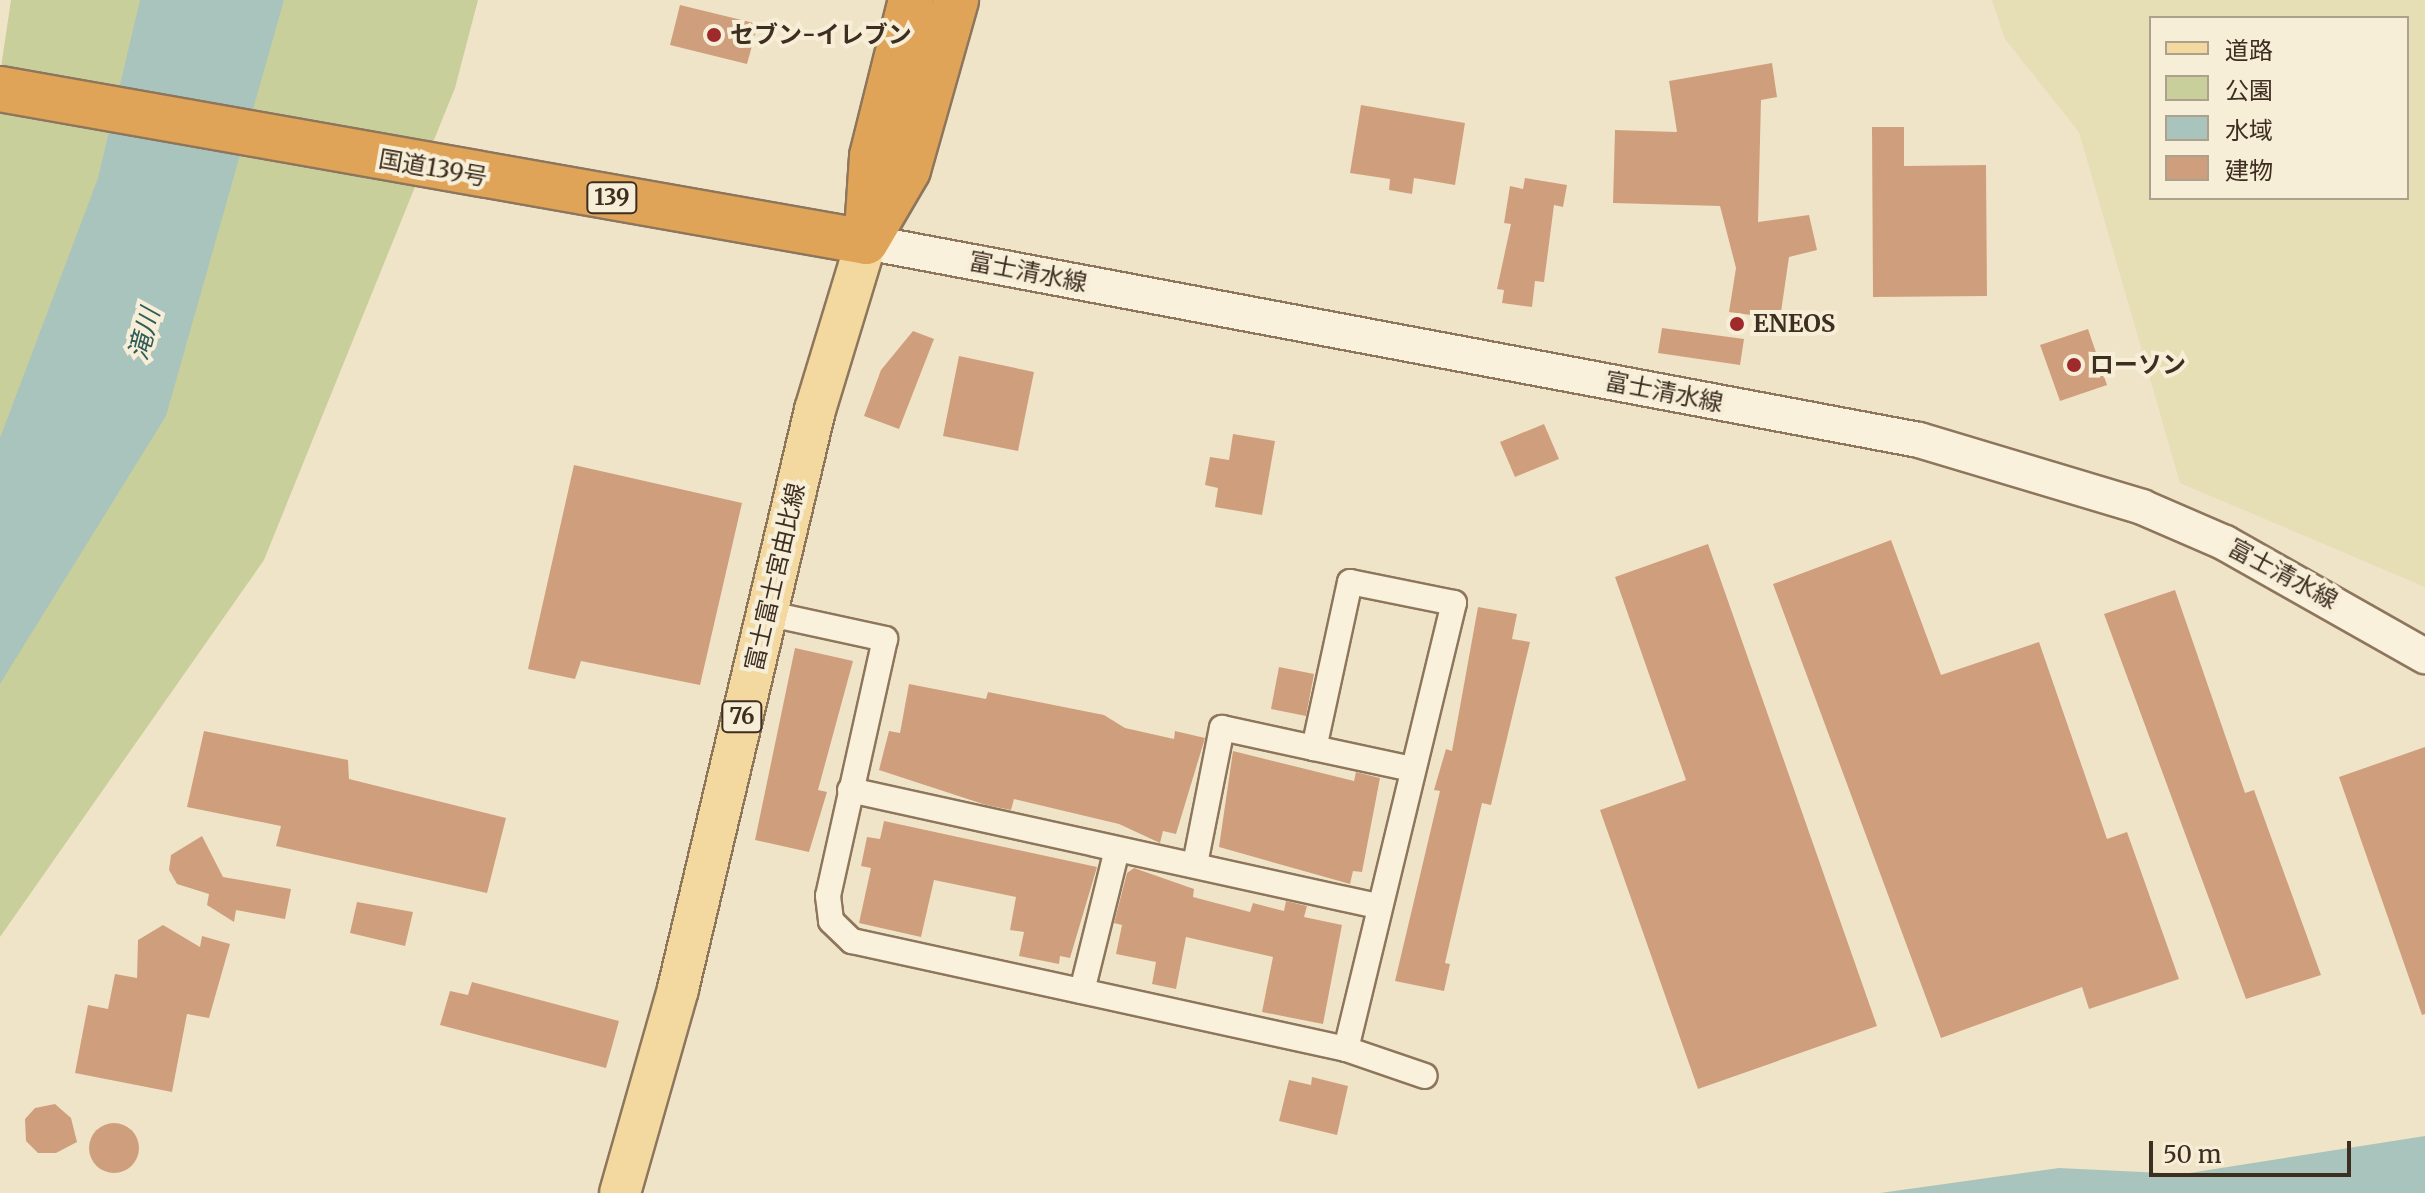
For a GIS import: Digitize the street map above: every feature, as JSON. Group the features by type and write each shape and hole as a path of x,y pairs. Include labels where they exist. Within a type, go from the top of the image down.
{"highway":[{"path":"866,242 872,156 911,0"},
{"path":"866,242 908,170 951,19"},
{"name":"国道139号","path":"1,89 358,155 866,242"}],"main road":[{"name":"富士富士宮由比線","path":"620,1193 678,989 815,410 866,242"},
{"name":"富士清水線","path":"866,242 1919,440 2142,507 2225,543 2425,656"}],"street":[{"path":"951,19 972,0"},
{"path":"1314,748 1350,582 1454,603 1377,906 1346,1049"},
{"path":"766,613 885,639 828,896 831,921 852,941 1346,1049 1425,1076"},
{"path":"1195,864 1222,728 1412,769"},
{"path":"850,790 1377,906"},
{"path":"1082,991 1117,850"}],"shaded area":[{"path":"1992,0 2425,0 2425,587 2180,483 2079,132 2005,39"}],"green space":[{"path":"11,0 478,0 455,88 264,560 0,937 0,74"}],"water":[{"name":"滝川","path":"140,0 284,0 166,416 0,684 0,438 98,178"},
{"path":"2425,1136 2425,1193 1880,1193 2059,1168 2183,1174"}],"building":[{"name":"セブン-イレブン","path":"680,5 758,24 747,64 670,45"},
{"path":"1772,63 1777,97 1761,100 1758,222 1809,215 1817,250 1789,257 1780,319 1729,312 1736,268 1720,206 1613,203 1615,130 1677,132 1669,81"},
{"path":"1361,105 1465,123 1455,185 1414,178 1412,194 1389,190 1390,179 1350,173"},
{"path":"1872,127 1904,127 1904,166 1986,165 1987,296 1873,297"},
{"path":"1525,178 1567,185 1563,207 1554,205 1544,282 1535,281 1532,307 1502,303 1504,290 1497,289 1511,224 1504,223 1510,186 1523,189"},
{"path":"1662,328 1744,339 1740,365 1658,353"},
{"name":"ローソン","path":"2088,329 2107,385 2060,401 2040,345"},
{"path":"913,331 934,339 899,429 864,416 881,370"},
{"path":"959,356 1034,372 1018,451 943,436"},
{"path":"1544,424 1559,459 1515,477 1500,442"},
{"path":"1233,434 1275,441 1262,515 1215,507 1218,488 1205,485 1210,457 1229,460"},
{"path":"574,465 742,503 700,685 581,661 575,679 528,669"},
{"path":"1891,540 1941,675 2039,642 2107,839 2127,832 2179,979 2089,1009 2082,987 1941,1038 1773,584"},
{"path":"1708,544 1877,1026 1698,1089 1600,810 1686,780 1615,577"},
{"path":"2175,590 2245,793 2254,790 2321,975 2246,999 2104,614"},
{"path":"1478,607 1517,614 1512,639 1530,642 1491,805 1482,803 1445,963 1450,964 1444,991 1395,981 1440,791 1434,790 1446,749 1452,751"},
{"path":"795,648 853,661 818,790 827,792 809,852 755,840"},
{"path":"1279,667 1314,674 1306,716 1271,709"},
{"path":"909,684 986,699 988,692 1104,715 1125,728 1174,739 1175,731 1205,738 1176,834 1163,831 1160,843 1119,824 1014,799 1011,810 986,805 879,770 889,731 900,733"},
{"path":"204,731 348,760 349,779 506,818 487,893 276,846 281,826 187,807"},
{"path":"2425,747 2425,1014 2422,1015 2339,777"},
{"path":"1233,751 1354,781 1356,772 1380,778 1362,872 1353,871 1350,884 1219,847"},
{"path":"884,821 1097,867 1070,958 1060,956 1059,964 1019,956 1024,932 1010,930 1016,897 934,880 921,937 859,923 871,868 861,866 867,837 880,839"},
{"path":"202,836 223,877 291,889 285,919 236,910 234,922 207,905 209,894 177,884 169,870 171,855"},
{"path":"1134,868 1194,889 1193,897 1250,912 1253,903 1284,911 1286,901 1307,906 1304,917 1342,925 1323,1024 1262,1012 1273,957 1186,937 1176,989 1152,984 1156,962 1116,954 1122,925 1114,923 1127,873"},
{"path":"357,902 413,912 405,946 350,933"},
{"path":"163,925 200,947 202,936 230,944 209,1018 187,1014 172,1092 75,1073 88,1005 108,1009 115,974 137,978 138,940"},
{"path":"472,982 619,1021 606,1068 440,1025 450,991 468,995"},
{"path":"1312,1077 1348,1086 1337,1135 1279,1121 1289,1080 1311,1085"},
{"path":"55,1104 71,1118 77,1142 56,1153 38,1153 26,1141 25,1119 35,1108"},
{"path":"114,1123 132,1130 139,1148 132,1166 114,1173 96,1166 89,1148 96,1130"}],"place":[{"name":"セブン-イレブン","path":"714,35"},
{"name":"ENEOS","path":"1737,324"},
{"name":"ローソン","path":"2074,365"}]}
